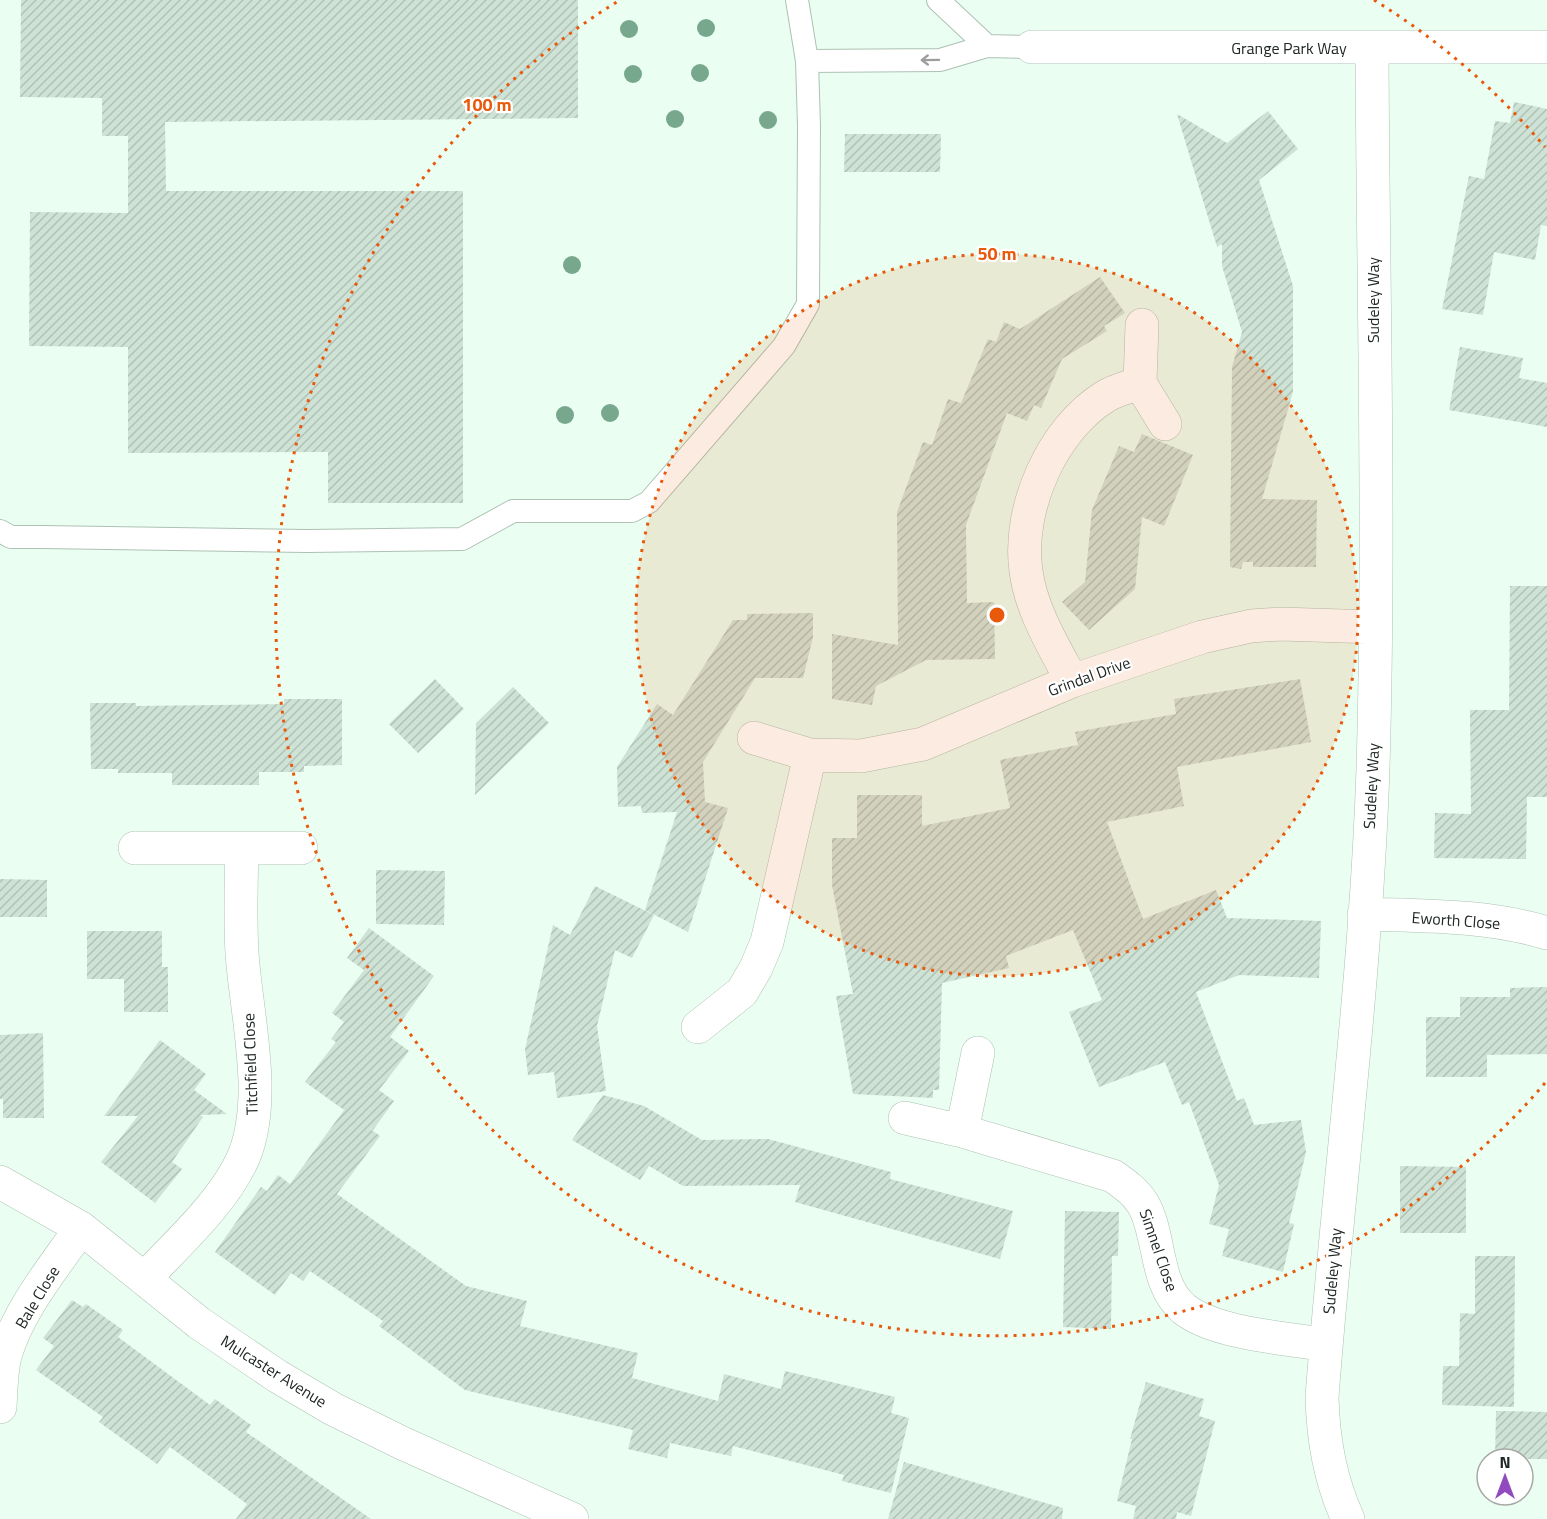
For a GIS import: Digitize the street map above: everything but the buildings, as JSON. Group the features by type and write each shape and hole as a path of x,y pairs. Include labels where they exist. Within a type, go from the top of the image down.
{"street":[{"name":"Grange Park Way","path":"1032,47 1547,47"},
{"name":"Sudeley Way","path":"1348,1519 1339,1499 1328,1459 1322,1397 1364,914 1373,770 1375,627 1372,48"},
{"path":"1142,326 1140,383 1165,424"},
{"path":"1072,681 1049,638 1026,573 1024,550 1027,527 1047,466 1065,434 1107,395 1140,383"},
{"name":"Grindal Drive","path":"754,738 810,755 861,756 923,744 1072,681 1202,637 1251,626 1280,624 1375,627"},
{"path":"698,1027 742,992 767,942 810,755"},
{"path":"135,848 301,848"},
{"name":"Titchfield Close","path":"144,1279 214,1201 235,1172 249,1138 254,1097 242,955 242,848"},
{"name":"Eworth Close","path":"1364,914 1475,919 1520,925 1547,933"},
{"path":"962,1131 978,1053"},
{"name":"Simnel Close","path":"905,1118 962,1131 1097,1170 1129,1187 1143,1203 1165,1276 1175,1297 1184,1309 1230,1328 1326,1345"},
{"name":"Mulcaster Avenue","path":"0,1182 81,1228 199,1323 277,1376 333,1409 489,1484 572,1519"},
{"name":"Bale Close","path":"0,1407 5,1356 13,1338 41,1287 81,1228"}],"lane":[{"path":"0,531 11,537 307,541 462,539 513,511 632,511 649,502 784,346 808,304 807,62 797,0"},
{"path":"938,0 987,46"},
{"path":"807,62 940,60 987,46 1032,47"}]}
